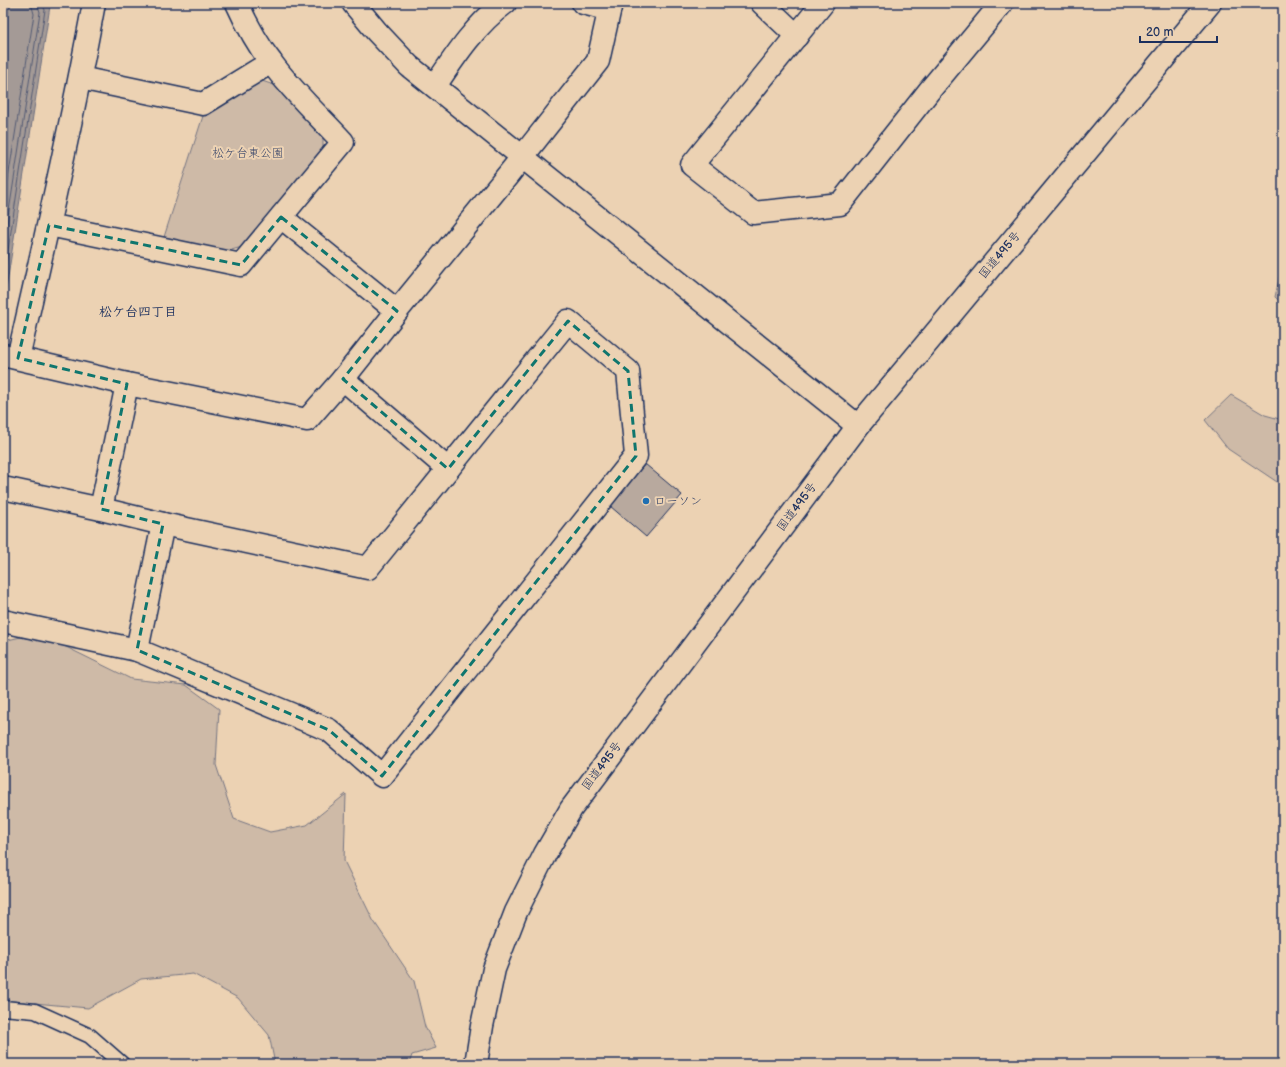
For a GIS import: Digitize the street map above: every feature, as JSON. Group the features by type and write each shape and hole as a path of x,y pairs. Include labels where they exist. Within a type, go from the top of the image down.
{"main road":[{"path":"94,3 49,225 10,357 127,384 307,420 343,379 598,61 610,6 583,3"},
{"path":"49,225 241,265 344,142 288,83 271,62 246,23 237,3"},
{"path":"353,3 377,32 409,66 858,426"},
{"path":"435,86 472,35 494,11 505,3"},
{"path":"762,3 797,36"},
{"path":"823,3 692,165 753,213 840,204 929,91 1002,3"},
{"name":"国道495号","path":"476,1064 494,969 516,912 545,854 571,808 858,426 1210,3"},
{"path":"80,78 202,104 271,62"},
{"path":"281,217 397,311"},
{"path":"3,488 368,568 568,321 628,371 636,456 382,776 329,730 137,650 3,621"},
{"path":"343,379 448,469"},
{"path":"101,509 127,384"},
{"path":"137,650 163,524"}],"lane":[{"path":"3,1008 35,1011 90,1036 122,1064"}],"highlighted area":[{"path":"281,217 397,311 343,379 448,469 568,321 628,371 636,456 382,776 329,730 137,650 163,524 101,509 127,384 18,358 49,225 241,265"}],"green space":[{"name":"松ケ台東公園","path":"262,81 274,85 323,137 323,148 242,247 228,251 164,237 203,116"},
{"path":"1283,261 1283,304 1275,297"},
{"path":"1231,395 1265,415 1283,420 1283,486 1228,449 1205,420"},
{"path":"21,637 62,645 131,679 186,685 219,709 216,765 234,819 270,832 307,825 346,794 344,861 373,920 414,981 425,1027 436,1048 412,1055 409,1064 275,1064 269,1035 238,998 193,974 141,979 88,1008 3,1000 3,641"}],"water":[{"path":"3,3 39,3 50,6 3,309"}],"building":[{"name":"ローソン","path":"645,464 682,495 646,537 610,506"}],"place":[{"name":"ローソン","path":"646,501"}],"district":[{"name":"松ケ台四丁目","path":"138,312"}]}
